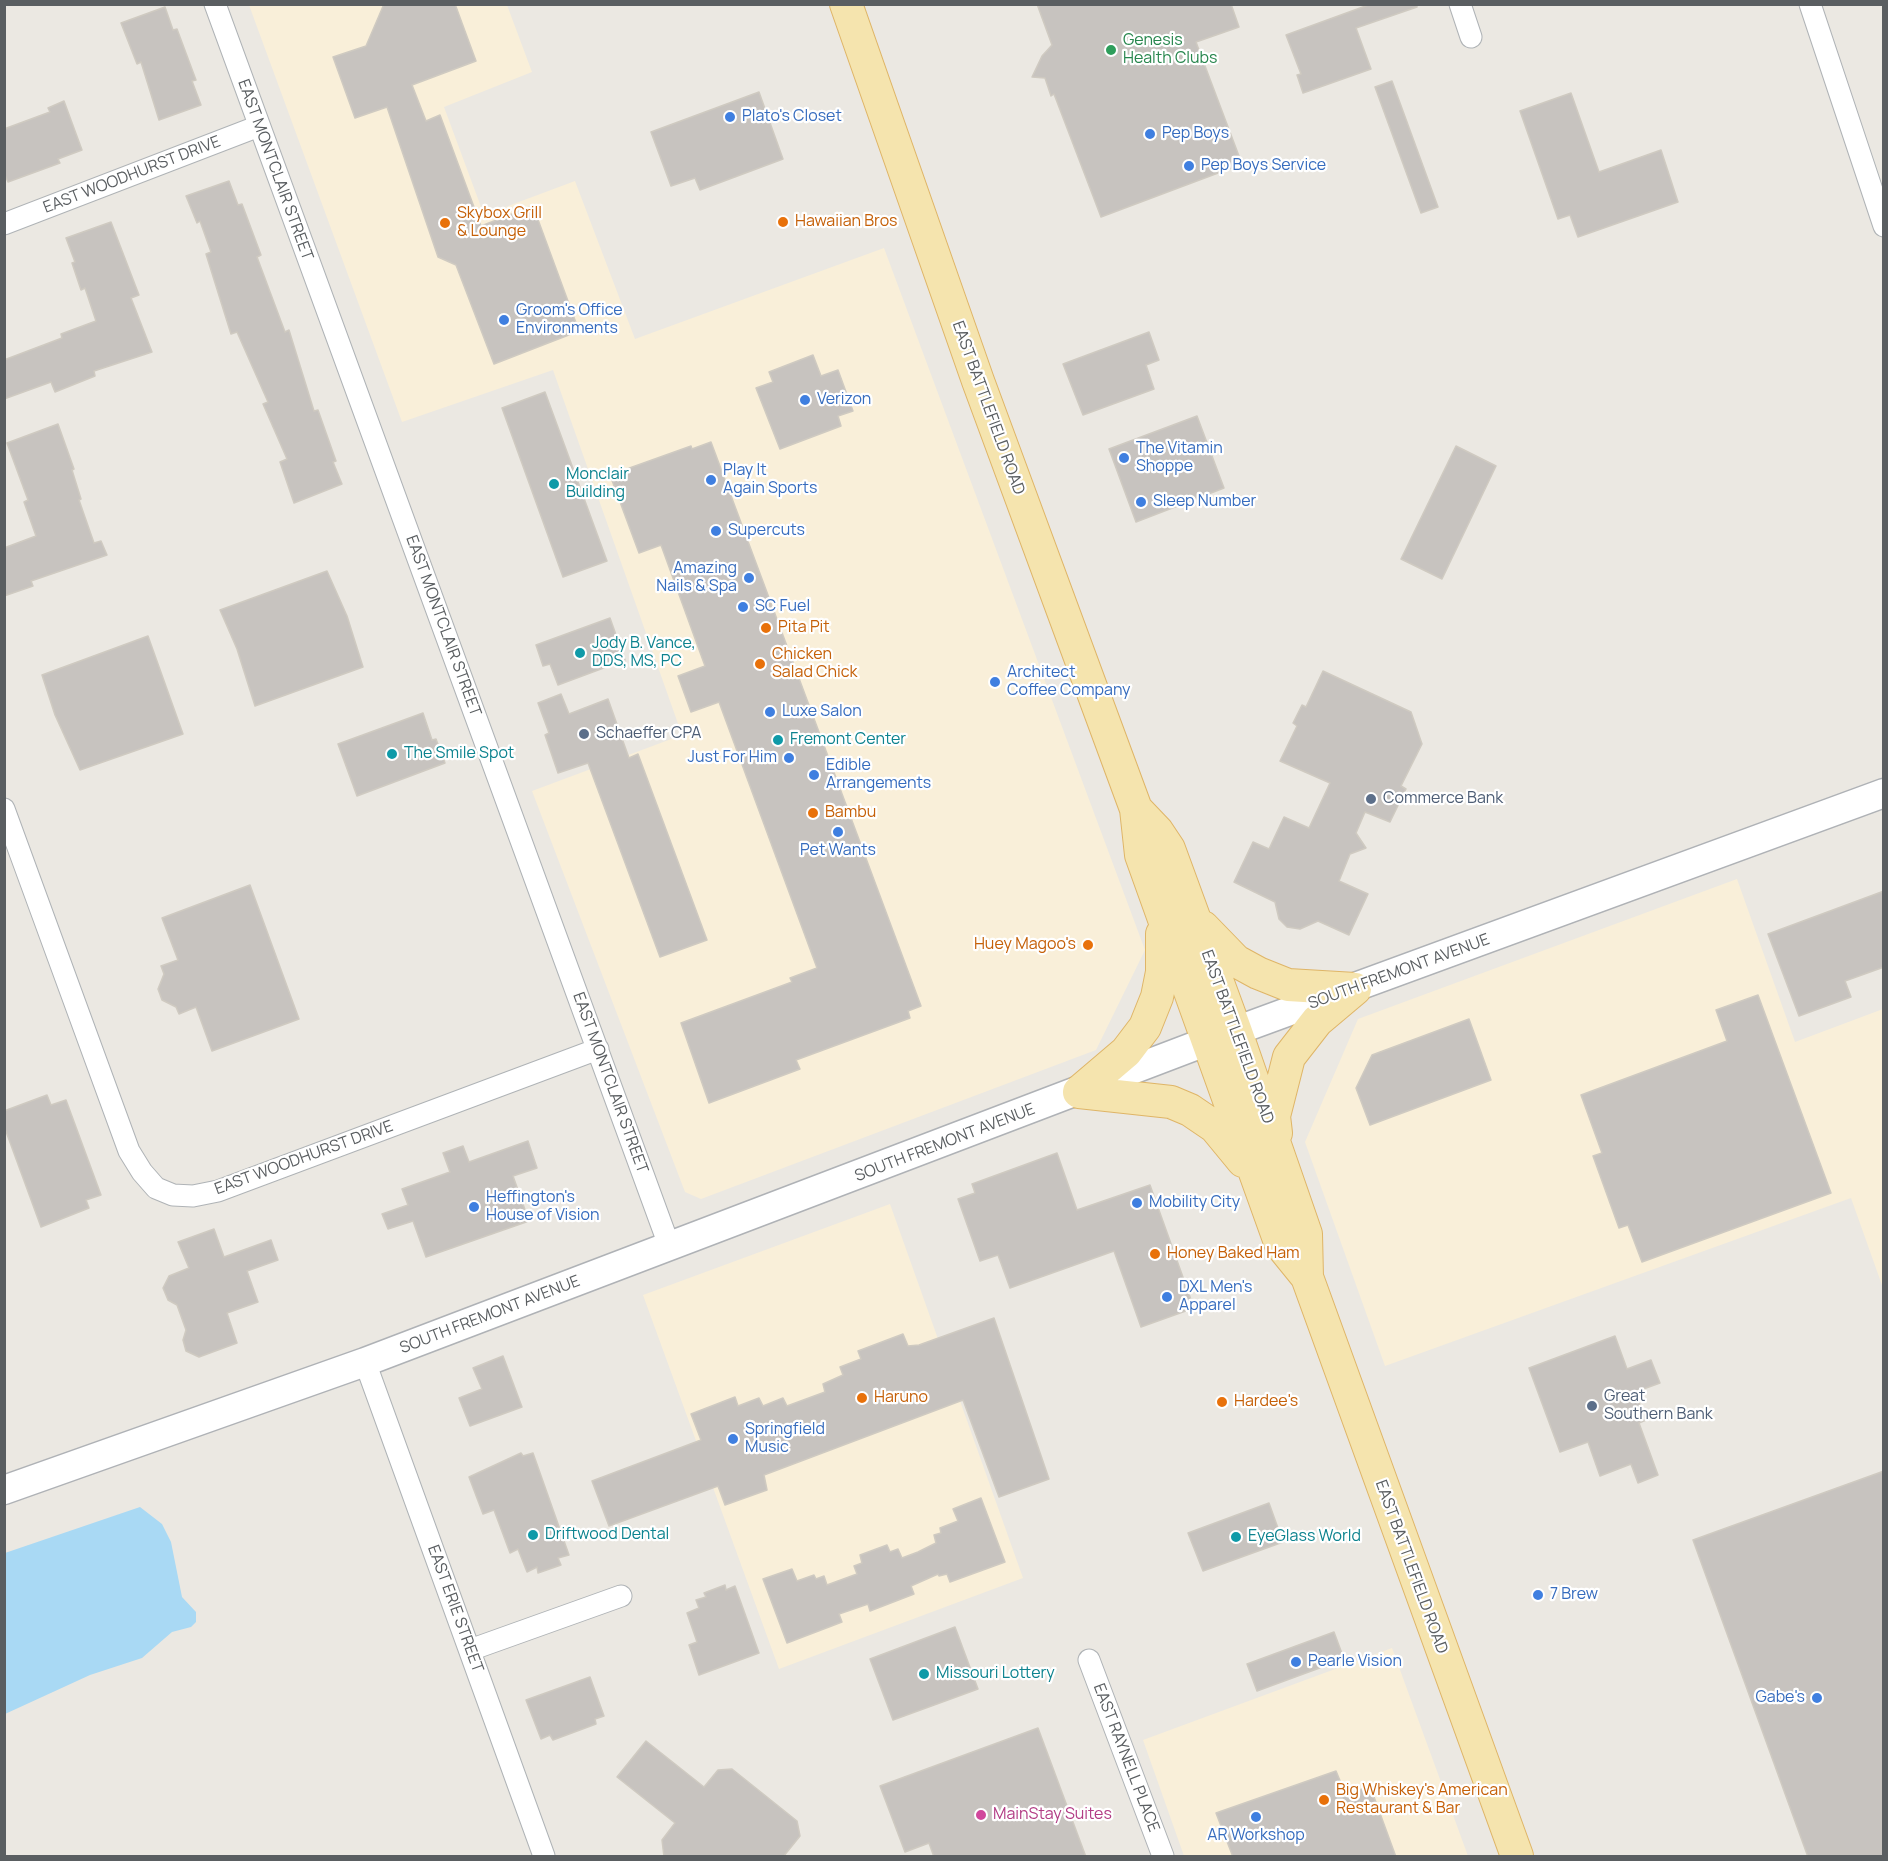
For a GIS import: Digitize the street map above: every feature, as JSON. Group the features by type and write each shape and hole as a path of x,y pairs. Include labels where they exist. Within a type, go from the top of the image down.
{"main road":[{"name":"EAST BATTLEFIELD ROAD","path":"846,4 978,381 1136,809 1141,855 1162,912 1279,1155 1306,1234 1306,1277"},
{"name":"SOUTH FREMONT AVENUE","path":"4,1490 365,1362 670,1248 1222,1036 1884,793"},
{"name":"EAST BATTLEFIELD ROAD","path":"1136,809 1157,831 1169,849 1193,915 1258,1182 1281,1245 1306,1277 1517,1857"},
{"path":"1079,1092 1126,1052 1145,1027 1157,997 1162,972 1162,912"},
{"path":"1193,915 1215,943 1236,961 1258,974 1288,985 1355,989"},
{"path":"1279,1155 1274,1116 1288,1057 1317,1021 1355,989"},
{"path":"1079,1092 1171,1102 1190,1110 1215,1127 1232,1145 1258,1182"}],"street":[{"name":"EAST MONTCLAIR STREET","path":"215,4 670,1248"},
{"path":"1460,4 1471,37"},
{"path":"1810,4 1884,226"},
{"name":"EAST WOODHURST DRIVE","path":"4,224 259,126"},
{"name":"EAST WOODHURST DRIVE","path":"4,809 129,1151 156,1188 172,1195 193,1196 218,1191 598,1049"},
{"name":"EAST ERIE STREET","path":"365,1362 544,1857"},
{"path":"470,1650 621,1596"},
{"name":"EAST RAYNELL PLACE","path":"1089,1660 1163,1857"}],"shaded area":[{"name":"Fremont Center","path":"249,5 507,5 532,72 444,107 484,215 575,181 635,339 884,248 1145,950 1096,1050 701,1199 685,1192 532,791 682,735 553,370 402,422"},
{"path":"1737,879 1795,1042 1883,1009 1883,1288 1851,1198 1385,1366 1305,1142 1358,1019"},
{"path":"890,1204 1023,1578 779,1669 643,1295"},
{"path":"1392,1648 1468,1856 1184,1856 1143,1740"}],"water":[{"path":"140,1507 162,1524 171,1542 182,1597 196,1612 196,1622 191,1627 172,1632 142,1658 90,1675 5,1714 5,1553"}],"building":[{"path":"384,4 455,4 476,61 412,85 426,121 440,115 481,226 533,206 579,331 494,364 456,265 438,257 387,107 355,118 333,57 366,46"},
{"path":"1037,4 1231,4 1239,27 1196,42 1242,164 1101,217 1054,94 1051,96 1045,78 1032,77 1042,56 1052,45"},
{"path":"1371,4 1417,4 1417,7 1356,28 1371,69 1303,93 1297,75 1301,74 1286,35"},
{"path":"165,7 173,30 177,29 196,80 192,81 201,105 159,120 141,62 137,64 121,23"},
{"path":"1392,81 1438,207 1421,213 1375,87"},
{"path":"759,92 783,159 700,190 695,178 671,186 651,132"},
{"path":"1571,93 1599,172 1661,150 1678,202 1578,237 1570,215 1558,219 1520,111"},
{"path":"64,101 82,150 58,159 60,163 8,182 4,173 4,129 50,112 48,108"},
{"path":"229,181 238,205 242,204 261,255 257,257 285,332 289,330 314,411 318,410 342,484 294,503 280,462 287,459 263,404 268,402 237,332 231,334 206,254 211,252 200,221 197,223 186,196"},
{"path":"111,222 139,295 131,298 152,352 94,371 95,376 55,392 51,382 4,399 4,360 62,338 61,334 96,321 85,288 81,290 72,263 75,262 66,238"},
{"path":"1149,332 1159,360 1146,365 1154,389 1083,415 1063,364"},
{"name":"Verizon","path":"813,355 821,376 838,370 853,411 838,416 841,426 780,449 756,388 773,382 769,372"},
{"name":"Monclair Building","path":"545,392 607,561 563,577 502,408"},
{"path":"1197,416 1224,488 1136,522 1109,449"},
{"path":"58,424 74,469 72,470 81,499 79,500 94,543 101,541 107,555 31,581 33,586 4,596 4,548 36,536 24,502 28,500 7,443"},
{"name":"Fremont Center","path":"711,442 921,1006 908,1011 910,1018 796,1060 800,1069 709,1103 681,1023 792,982 790,978 817,968 719,702 691,712 678,676 705,666 661,545 639,553 610,475 691,446 692,449"},
{"path":"1456,446 1496,466 1442,579 1401,559"},
{"path":"327,571 347,616 363,667 255,706 237,649 220,610"},
{"name":"Jody B. Vance, DDS, MS, PC","path":"610,618 625,660 558,685 550,664 543,666 536,645"},
{"path":"148,636 183,734 80,770 55,715 42,675"},
{"name":"Commerce Bank","path":"1323,671 1411,712 1422,744 1401,786 1406,789 1390,822 1365,812 1356,833 1366,848 1350,854 1339,881 1368,894 1349,935 1318,921 1300,929 1287,927 1279,919 1275,902 1234,882 1253,842 1269,849 1284,817 1309,828 1330,783 1280,761 1297,726 1293,723 1302,705 1306,707"},
{"path":"561,694 569,714 608,699 629,758 638,754 707,940 660,957 588,763 558,773 545,735 549,733 538,703"},
{"name":"The Smile Spot","path":"423,713 432,740 436,739 445,763 357,796 338,744"},
{"path":"250,885 299,1019 212,1051 196,1007 179,1014 176,1007 162,1000 158,989 164,974 161,966 178,960 162,918"},
{"path":"1884,891 1884,967 1845,981 1851,997 1799,1016 1768,934"},
{"path":"1758,995 1831,1193 1642,1262 1628,1225 1619,1228 1593,1156 1602,1153 1581,1095 1727,1041 1716,1010"},
{"path":"1469,1019 1491,1080 1370,1125 1356,1088 1372,1055"},
{"path":"47,1095 51,1105 66,1100 101,1195 86,1200 89,1208 41,1227 4,1126 4,1111"},
{"path":"528,1141 537,1168 513,1176 529,1221 426,1257 413,1221 388,1229 382,1214 408,1205 402,1189 450,1172 443,1153 463,1146 469,1162"},
{"path":"1057,1153 1077,1210 1150,1185 1194,1308 1141,1327 1114,1251 1010,1288 998,1255 980,1261 958,1199 975,1193 972,1184"},
{"path":"214,1229 224,1257 271,1240 278,1260 247,1271 258,1302 227,1313 237,1343 199,1357 186,1351 183,1340 186,1330 177,1305 168,1300 163,1288 169,1276 189,1268 178,1242"},
{"path":"994,1318 1049,1479 999,1497 963,1400 764,1475 767,1490 725,1505 718,1486 609,1526 592,1481 701,1440 691,1414 735,1397 738,1406 759,1398 763,1406 783,1398 787,1406 825,1392 823,1384 843,1375 840,1367 861,1359 858,1351 903,1334 908,1346 919,1345"},
{"name":"Great Southern Bank","path":"1615,1336 1627,1369 1651,1360 1660,1383 1635,1392 1646,1420 1639,1423 1658,1475 1638,1483 1631,1464 1600,1476 1588,1442 1560,1452 1529,1368"},
{"path":"503,1356 522,1407 470,1426 459,1398 482,1389 473,1368"},
{"path":"521,1453 523,1456 533,1453 569,1555 558,1558 561,1565 538,1573 537,1567 527,1572 518,1549 510,1553 494,1510 483,1514 469,1477"},
{"name":"Gabe's","path":"1884,1471 1884,1857 1808,1857 1693,1540"},
{"path":"981,1498 1005,1562 950,1582 947,1574 939,1576 938,1574 911,1586 914,1594 870,1611 868,1604 839,1614 842,1622 787,1643 763,1579 792,1569 797,1581 814,1575 816,1579 824,1576 827,1585 857,1574 854,1566 862,1563 860,1555 887,1545 890,1552 898,1549 902,1558 936,1543 934,1535 941,1533 940,1528 958,1521 953,1509"},
{"name":"EyeGlass World","path":"1269,1503 1283,1542 1203,1571 1188,1533"},
{"path":"725,1585 726,1590 735,1586 759,1653 699,1675 689,1645 697,1642 687,1613 699,1608 696,1600 706,1597 704,1593"},
{"name":"Missouri Lottery","path":"955,1627 978,1689 893,1720 870,1659"},
{"name":"Pearle Vision","path":"1334,1632 1344,1659 1257,1691 1247,1664"},
{"path":"590,1677 604,1716 595,1719 596,1724 553,1740 550,1735 541,1739 526,1700"},
{"name":"MainStay Suites","path":"1038,1728 1086,1857 934,1857 929,1843 905,1852 880,1786"},
{"path":"646,1741 704,1787 718,1770 732,1769 797,1821 800,1836 783,1857 664,1857 662,1840 675,1823 617,1777"},
{"path":"1336,1771 1346,1795 1370,1786 1396,1857 1233,1857 1216,1813"}],"place":[{"name":"Genesis Health Clubs","path":"1111,50"},
{"name":"Plato's Closet","path":"730,117"},
{"name":"Pep Boys","path":"1150,134"},
{"name":"Pep Boys Service","path":"1189,166"},
{"name":"Hawaiian Bros","path":"783,222"},
{"name":"Skybox Grill & Lounge","path":"445,223"},
{"name":"Groom's Office Environments","path":"504,320"},
{"name":"Verizon","path":"805,400"},
{"name":"The Vitamin Shoppe","path":"1124,458"},
{"name":"Play It Again Sports","path":"711,480"},
{"name":"Monclair Building","path":"554,484"},
{"name":"Sleep Number","path":"1141,502"},
{"name":"Supercuts","path":"716,531"},
{"name":"Amazing Nails & Spa","path":"749,578"},
{"name":"SC Fuel","path":"743,607"},
{"name":"Pita Pit","path":"766,628"},
{"name":"Jody B. Vance, DDS, MS, PC","path":"580,653"},
{"name":"Chicken Salad Chick","path":"760,664"},
{"name":"Architect Coffee Company","path":"995,682"},
{"name":"Luxe Salon","path":"770,712"},
{"name":"Schaeffer CPA","path":"584,734"},
{"name":"Fremont Center","path":"778,740"},
{"name":"The Smile Spot","path":"392,754"},
{"name":"Just For Him","path":"789,758"},
{"name":"Edible Arrangements","path":"814,775"},
{"name":"Commerce Bank","path":"1371,799"},
{"name":"Bambu","path":"813,813"},
{"name":"Pet Wants","path":"838,832"},
{"name":"Huey Magoo's","path":"1088,945"},
{"name":"Mobility City","path":"1137,1203"},
{"name":"Heffington's House of Vision","path":"474,1207"},
{"name":"Honey Baked Ham","path":"1155,1254"},
{"name":"DXL Men's Apparel","path":"1167,1297"},
{"name":"Haruno","path":"862,1398"},
{"name":"Hardee's","path":"1222,1402"},
{"name":"Great Southern Bank","path":"1592,1406"},
{"name":"Springfield Music","path":"733,1439"},
{"name":"Driftwood Dental","path":"533,1535"},
{"name":"EyeGlass World","path":"1236,1537"},
{"name":"7 Brew","path":"1538,1595"},
{"name":"Pearle Vision","path":"1296,1662"},
{"name":"Missouri Lottery","path":"924,1674"},
{"name":"Gabe's","path":"1817,1698"},
{"name":"Big Whiskey's American Restaurant & Bar","path":"1324,1800"},
{"name":"MainStay Suites","path":"981,1815"},
{"name":"AR Workshop","path":"1256,1817"}]}
